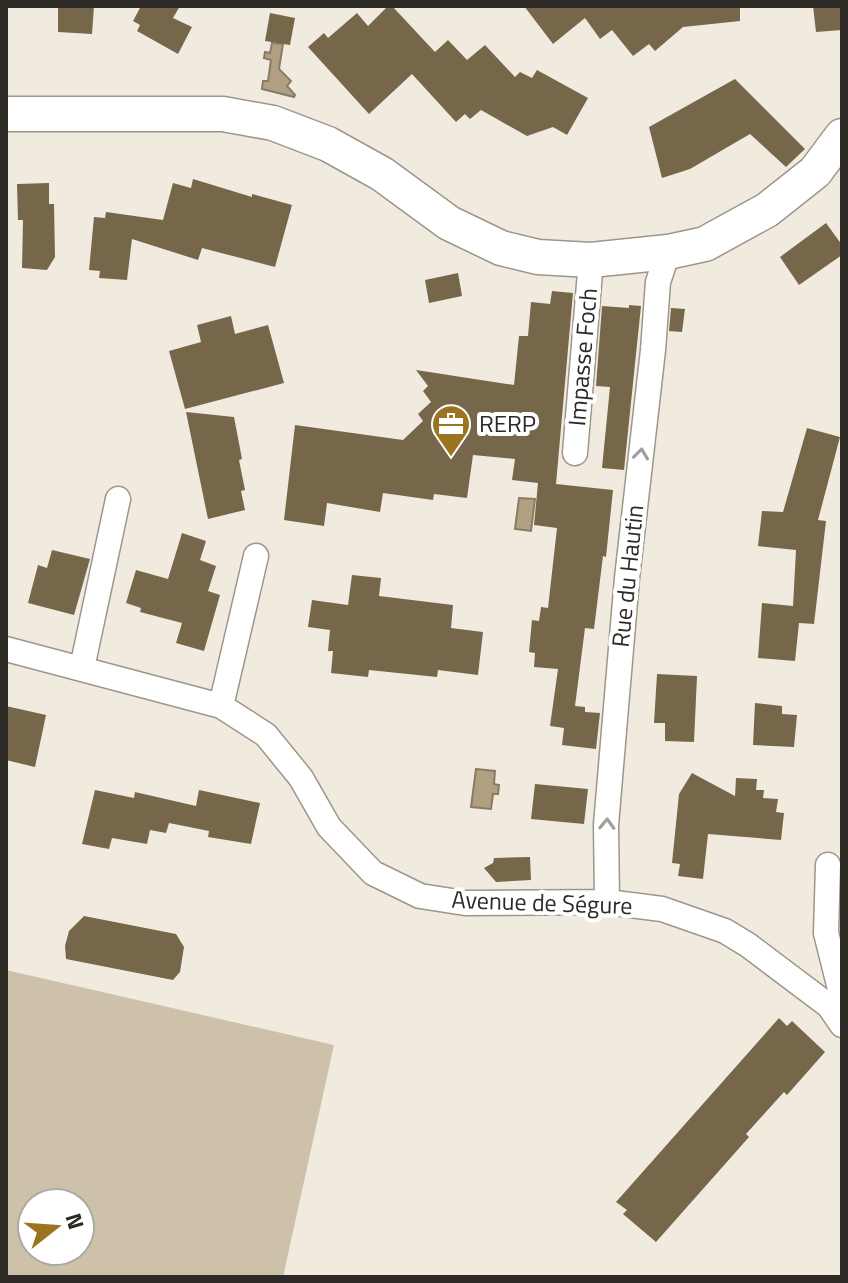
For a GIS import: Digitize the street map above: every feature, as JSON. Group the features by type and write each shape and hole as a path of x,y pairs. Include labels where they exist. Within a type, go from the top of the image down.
{"street":[{"path":"6,114 223,114 273,123 341,152 382,174 449,223 501,248 538,257 591,260 668,252 705,244 767,210 815,172 842,136"},
{"name":"Rue du Hautin","path":"607,902 606,825 627,578 658,282 668,252"},
{"name":"Impasse Foch","path":"575,453 591,260"},
{"path":"82,668 118,499"},
{"path":"221,706 256,556"},
{"name":"Avenue de Ségure","path":"6,649 221,706 266,735 301,778 329,827 373,873 420,896 465,903 607,902 662,909 725,931 748,945 835,1016"},
{"path":"828,865 826,933 841,993 835,1016"}],"shaded area":[{"path":"272,43 283,44 279,69 291,81 287,86 294,97 262,89 263,81 268,81 271,60 264,58 265,52 270,53"},
{"path":"519,498 535,499 531,531 515,529"},
{"path":"476,769 495,771 494,784 499,785 498,794 493,794 491,809 471,807"},
{"path":"6,970 334,1045 283,1277 6,1277"}],"building":[{"path":"58,6 94,6 92,34 58,32"},
{"path":"141,6 180,6 173,18 192,27 178,54 137,31 140,25 133,21"},
{"path":"388,6 392,6 435,52 448,40 467,60 485,45 515,77 520,72 532,78 537,70 588,98 567,135 553,127 527,136 481,110 470,119 465,114 456,122 412,74 369,114 308,47 324,33 328,38 357,13 368,26"},
{"path":"524,6 740,6 740,21 683,27 655,51 649,44 633,56 612,30 600,39 585,18 553,44"},
{"path":"813,6 842,6 842,30 816,32"},
{"path":"270,13 295,18 290,45 265,41"},
{"path":"735,79 805,149 786,167 750,134 690,169 662,178 649,127"},
{"path":"193,179 252,197 252,194 292,205 275,267 202,248 198,260 132,239 127,280 99,278 100,271 89,270 94,217 105,218 106,212 163,220 173,183 191,188"},
{"path":"49,183 49,204 54,204 55,257 47,270 22,268 23,220 18,220 17,184"},
{"path":"826,223 842,245 842,255 799,285 780,257"},
{"path":"458,273 462,296 429,303 425,280"},
{"path":"552,291 573,293 556,484 613,490 594,629 585,628 575,706 585,707 585,712 600,713 596,749 562,745 564,728 550,726 558,669 534,667 535,653 529,652 532,620 539,621 541,607 548,608 557,528 534,525 538,483 512,480 515,459 473,455 467,498 434,494 433,500 383,493 380,512 327,503 324,526 284,520 295,425 403,440 423,421 418,414 431,402 423,391 428,386 416,370 514,385 519,336 528,336 531,302 550,304"},
{"path":"629,305 641,306 624,470 602,468 610,387 596,386 602,306 629,308"},
{"path":"671,308 685,309 682,332 669,331"},
{"path":"231,316 235,334 268,325 284,383 185,409 169,351 201,342 197,325"},
{"path":"186,412 234,417 242,459 239,460 245,510 208,519"},
{"path":"807,428 840,437 818,520 826,521 814,624 799,623 795,661 758,658 762,603 793,606 796,550 758,546 762,511 783,512"},
{"path":"182,533 206,541 200,560 216,566 208,591 220,595 204,651 176,643 182,623 140,612 141,608 126,603 136,570 168,579"},
{"path":"52,550 90,559 74,615 28,603 38,565 47,568"},
{"path":"352,575 381,578 379,596 453,605 451,628 483,632 478,675 438,670 437,677 369,670 368,677 331,673 333,651 328,651 330,630 308,627 312,600 348,605"},
{"path":"657,674 697,676 694,742 665,741 665,723 654,723"},
{"path":"755,703 782,706 782,714 797,715 794,747 753,745"},
{"path":"6,706 46,715 35,767 6,760"},
{"path":"692,773 735,796 736,778 757,779 756,790 764,790 763,798 778,799 776,812 784,813 781,840 708,834 703,879 678,876 680,864 672,863 679,794"},
{"path":"535,784 588,789 584,824 531,819"},
{"path":"95,790 134,798 135,792 196,806 199,790 260,803 251,844 208,837 209,831 169,823 166,833 150,830 147,844 112,838 109,849 82,844"},
{"path":"530,857 531,880 496,882 484,868 493,863 494,858"},
{"path":"84,916 176,934 184,947 180,972 173,980 66,959 69,931"},
{"path":"779,1018 787,1026 792,1021 825,1052 787,1095 784,1092 746,1134 749,1137 656,1242 623,1214 627,1210 616,1202"}],"place":[{"name":"RERP","path":"451,458"}]}
